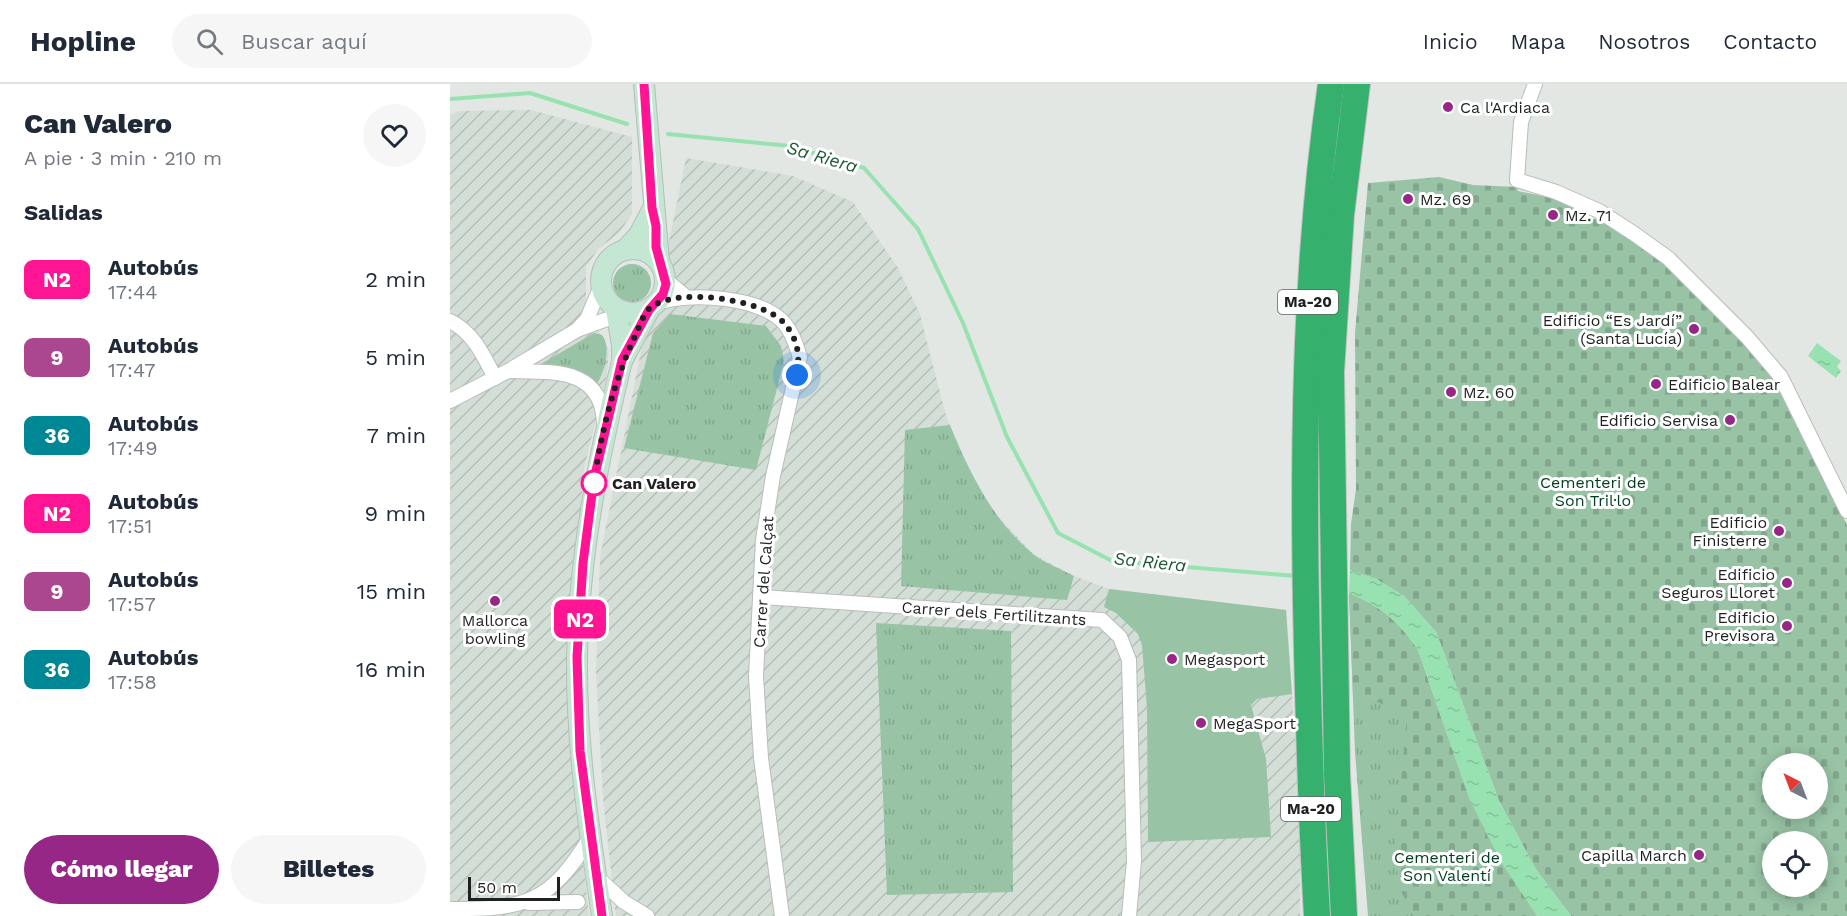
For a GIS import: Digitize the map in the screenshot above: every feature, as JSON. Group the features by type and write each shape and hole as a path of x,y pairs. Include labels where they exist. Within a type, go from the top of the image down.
{"highway":[{"name":"Ma-20","path":"1317,916 1308,702 1305,376 1319,172 1331,84"},
{"name":"Ma-20","path":"1344,916 1337,701 1332,341 1341,215 1357,84"},
{"path":"1341,866 1353,916"}],"street":[{"path":"602,916 580,751 577,657 583,563 594,479 604,434 622,360 653,306 663,294 662,270 652,208 644,84"},
{"path":"1535,84 1521,122 1517,180 1556,192 1599,211 1633,233 1668,258 1747,337 1781,376 1847,512"},
{"path":"577,330 587,318 601,286 602,272 606,262 625,250 639,235 652,208"},
{"path":"450,401 508,371 577,330 619,312 641,313 653,306 686,296 644,250 625,250"},
{"path":"601,286 619,312 622,360"},
{"name":"Carrer del Calçat","path":"686,296 752,304 768,311 784,322 795,340 800,357 773,476 765,529 756,676 760,758 782,916"},
{"path":"450,321 458,324 478,345 495,378"},
{"path":"508,371 564,373 584,381 592,389 602,410 604,434"},
{"name":"Carrer dels Fertilitzants","path":"761,597 1102,620 1120,637 1129,660 1134,861 1129,916"},
{"path":"521,903 542,896 570,870 591,836"},
{"path":"597,877 624,902 647,916"},
{"path":"450,909 476,909 521,903 578,902"},
{"path":"476,909 504,916"}],"shaded area":[{"path":"531,110 632,137 632,214 619,233 598,249 586,267 586,306 609,351 607,374 584,469 567,658 571,752 589,916 450,916 450,115 459,111"},
{"path":"686,158 793,176 853,202 898,268 920,314 946,416 963,457 992,510 1033,554 1074,576 1109,589 1286,610 1300,812 1300,916 616,916 603,799 596,672 600,557 641,351 661,281"}],"green space":[{"name":"Cementeri de Son Tril·lo","path":"1439,177 1473,185 1517,187 1518,191 1572,202 1575,214 1603,221 1664,262 1755,355 1774,381 1847,525 1847,916 1571,916 1535,868 1499,801 1436,632 1404,596 1376,579 1350,570 1351,524 1356,489 1355,333 1368,183"},
{"path":"632,264 646,269 651,283 646,297 632,302 618,297 613,283 618,269"},
{"path":"670,314 766,326 781,346 784,361 756,470 624,448 653,333"},
{"path":"594,333 602,335 607,354 604,368 595,387 536,367"},
{"path":"950,425 974,478 1006,527 1037,557 1074,576 1067,600 901,586 905,430"},
{"name":"MegaSport","path":"1109,589 1286,610 1292,694 1257,699 1251,705 1266,759 1271,837 1148,842 1147,708 1142,645 1138,634 1116,613 1104,607"},
{"name":"Cementeri de Son Valentí","path":"1349,593 1442,720 1463,780 1515,884 1537,916 1368,916 1355,752"},
{"name":"Cementeri de Son Valentí","path":"1349,593 1370,603 1388,616 1404,631 1418,650 1469,798 1490,842 1537,916 1415,916 1399,888 1395,846 1407,715 1366,697 1353,696"},
{"path":"876,623 1011,631 1013,892 887,895"}],"water":[{"path":"1817,343 1841,361 1837,367 1841,371 1836,378 1808,356"},
{"path":"1350,570 1376,579 1404,596 1436,632 1499,801 1535,868 1571,916 1537,916 1501,862 1469,798 1418,650 1404,631 1388,616 1370,603 1349,593"}],"waterway":[{"name":"Sa Riera","path":"450,99 530,93 627,124"},
{"name":"Sa Riera","path":"668,134 790,146 864,168 918,229 963,323 1007,437 1058,533 1112,561 1296,576"}],"bus line":[{"name":"N2","path":"602,916 580,751 577,657 583,563 594,479 604,434 622,360 649,310 663,294 666,284 665,273 656,247 644,84"}],"place":[{"name":"Ca l'Ardiaca","path":"1448,107"},
{"name":"Mz. 69","path":"1408,199"},
{"name":"Mz. 71","path":"1553,215"},
{"name":"Edificio “Es Jardí” (Santa Lucía)","path":"1694,329"},
{"name":"Edificio Balear","path":"1656,384"},
{"name":"Mz. 60","path":"1451,392"},
{"name":"Edificio Servisa","path":"1730,420"},
{"name":"Can Valero","path":"594,483"},
{"name":"Edificio Finisterre","path":"1779,531"},
{"name":"Edificio Seguros Lloret","path":"1787,583"},
{"name":"Mallorca bowling","path":"495,601"},
{"name":"Edificio Previsora","path":"1787,626"},
{"name":"Megasport","path":"1172,659"},
{"name":"MegaSport","path":"1201,723"},
{"name":"Capilla March","path":"1699,855"}],"route":[{"path":"594,483 622,360 649,310 657,303 686,296 752,304 768,311 784,322 795,340 800,357 797,375"}]}
